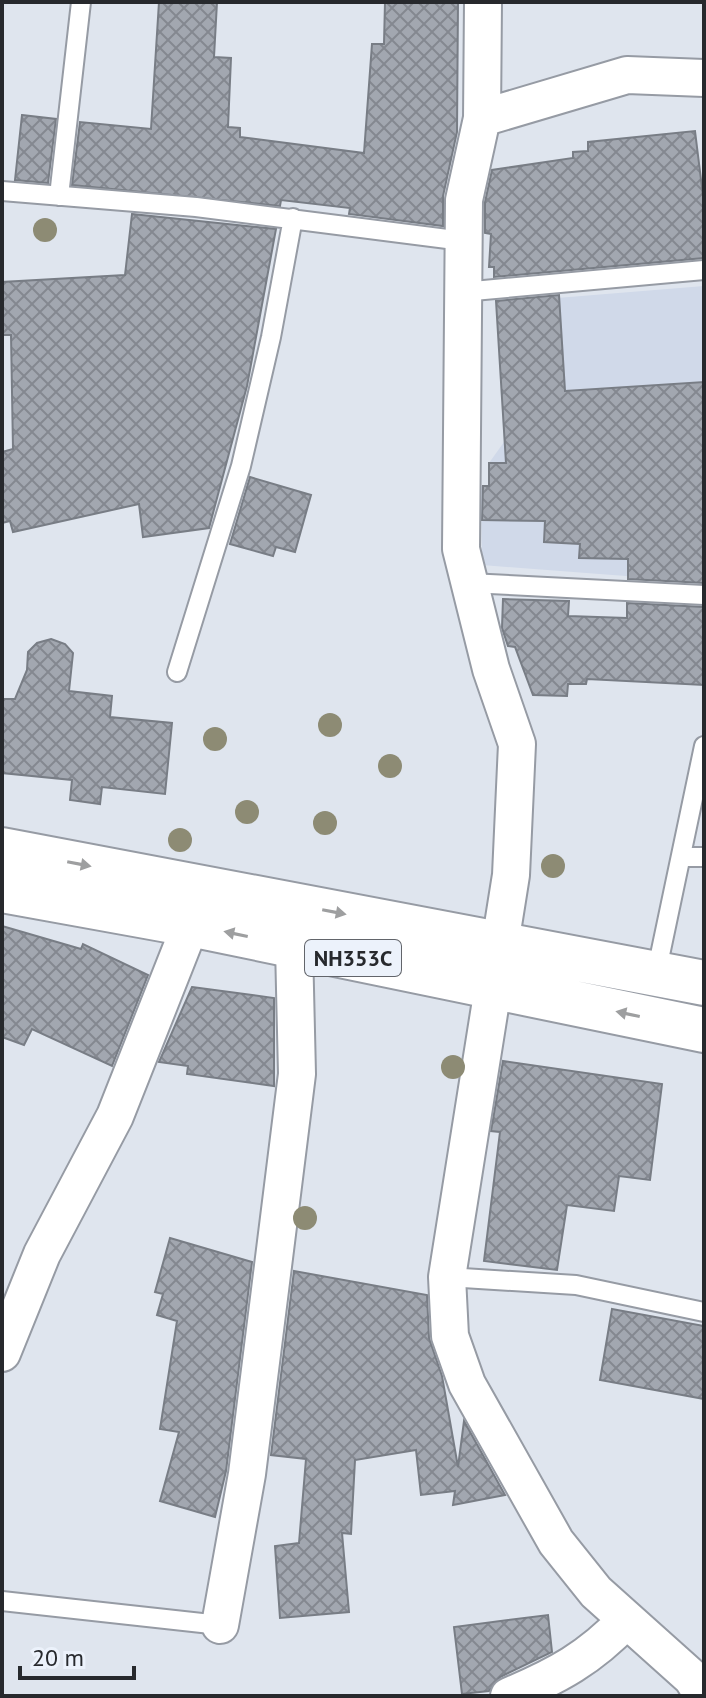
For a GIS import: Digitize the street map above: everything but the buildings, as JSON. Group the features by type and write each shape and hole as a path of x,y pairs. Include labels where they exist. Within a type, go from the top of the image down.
{"highway":[{"name":"NH353C","path":"2,850 198,906 294,946 704,1030"},
{"name":"NH353C","path":"2,890 198,906 498,943 704,983"}],"street":[{"path":"483,2 482,118 464,200 461,549 491,669 517,744 511,875 447,1277 450,1336 467,1384 556,1542 596,1592 692,1678 703,1696"},
{"path":"482,118 627,75 704,78"},
{"path":"2,1353 42,1254 115,1116 198,906"},
{"path":"220,1625 247,1474 297,1074 294,946"},
{"path":"509,1696 548,1680 596,1651 626,1620"}],"lane":[{"path":"59,196 81,2"},
{"path":"2,191 293,218 463,241"},
{"path":"177,672 241,466 271,337 293,218"},
{"path":"462,292 704,270"},
{"path":"469,583 704,595"},
{"path":"656,974 704,746"},
{"path":"682,857 704,857"},
{"path":"447,1277 576,1285 704,1312"},
{"path":"2,1601 220,1625"}],"shaded area":[{"path":"704,286 704,582 482,565 481,486 489,486 489,463 504,442 497,303"}]}
